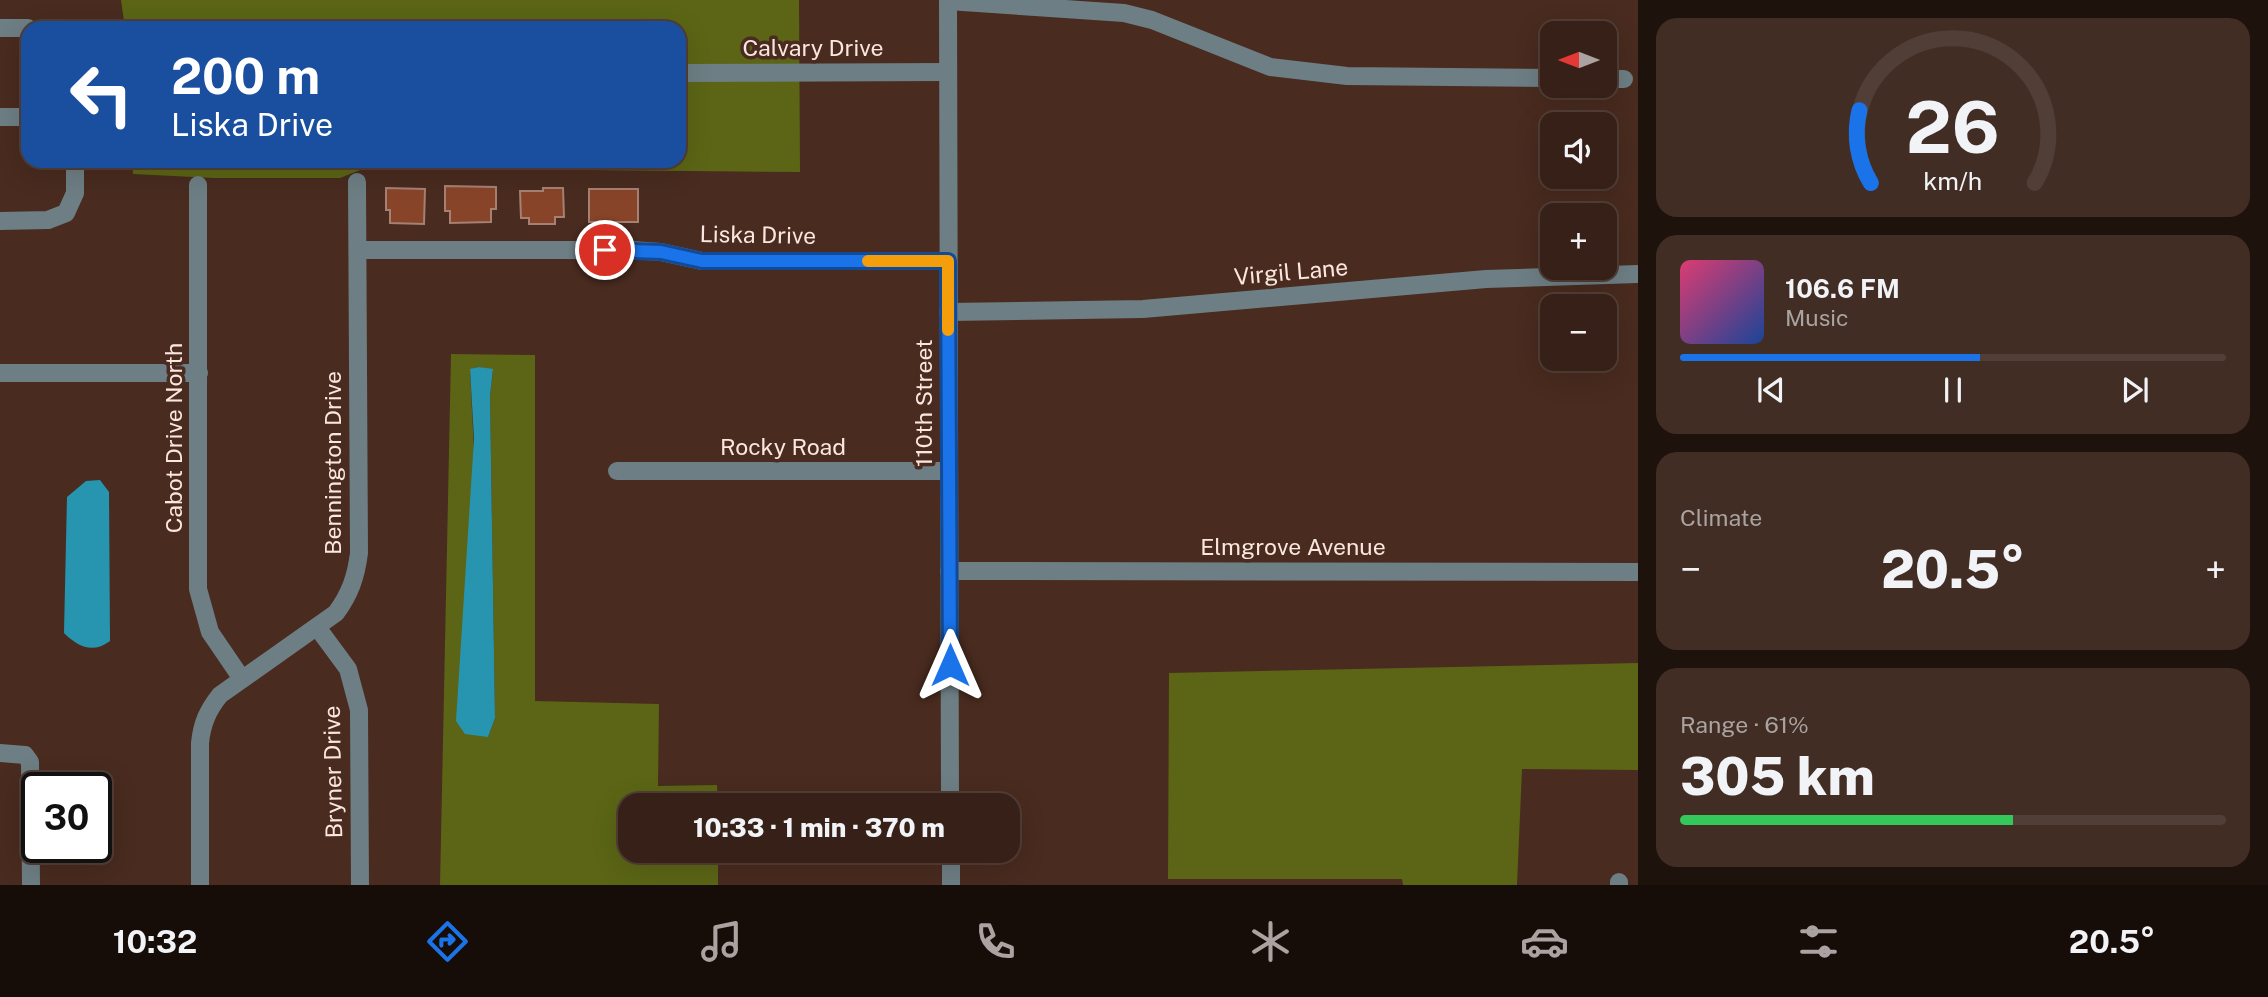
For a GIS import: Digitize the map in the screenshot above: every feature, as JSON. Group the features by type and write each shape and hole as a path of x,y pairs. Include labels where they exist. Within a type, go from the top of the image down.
{"street":[{"name":"110th Street","path":"948,1 950,793"},
{"path":"948,1 1124,13 1152,20 1270,67 1347,76 1540,78"},
{"path":"0,28 21,28"},
{"name":"Calvary Drive","path":"686,73 948,72"},
{"path":"1617,79 1624,79"},
{"path":"0,117 21,117"},
{"path":"0,221 48,220 66,213 75,193 75,168"},
{"name":"Bennington Drive","path":"200,885 202,726 220,695 335,613 347,597 356,576 359,553 358,182"},
{"name":"Cabot Drive North","path":"198,185 198,589 210,632 242,679"},
{"name":"Liska Drive","path":"358,250 631,250 661,252 702,261 948,261"},
{"name":"Virgil Lane","path":"948,312 1143,309 1486,279 1638,274"},
{"path":"0,373 198,373"},
{"name":"Rocky Road","path":"617,471 949,471"},
{"name":"Elmgrove Avenue","path":"949,571 1638,572"},
{"name":"Bryner Drive","path":"317,626 348,670 359,709 360,885"},
{"path":"0,752 25,755 30,762 31,885"},
{"path":"951,863 951,885"}],"green space":[{"path":"121,0 799,0 800,172 365,168 686,168 686,21 124,21"},
{"path":"133,168 365,168 340,178 214,178 133,174"},
{"path":"451,354 535,355 535,701 659,704 658,786 717,785 717,793 618,793 618,863 718,863 718,885 440,885","holes":["479,367 493,370 490,396 495,718 488,737 470,370"]},
{"path":"1638,663 1638,770 1522,769 1517,885 1403,885 1402,879 1168,879 1169,673"}],"water":[{"path":"470,369 493,369 490,396 495,718 488,737 465,734 456,721 474,439"},
{"path":"100,480 109,492 110,641 92,648 80,645 64,633 67,497 86,481"}],"building":[{"path":"445,186 496,187 496,209 491,209 491,222 450,223 450,211 445,211"},
{"path":"386,188 425,189 424,224 390,223 390,210 386,210"},
{"path":"543,188 563,188 564,217 555,217 555,224 529,224 529,218 521,218 520,191 543,191"},
{"path":"589,189 638,189 638,222 589,222"}],"slow traffic":[{"path":"868,261 948,261 948,330"}],"route":[{"path":"605,250 661,252 702,261 948,261 950,665"}]}
